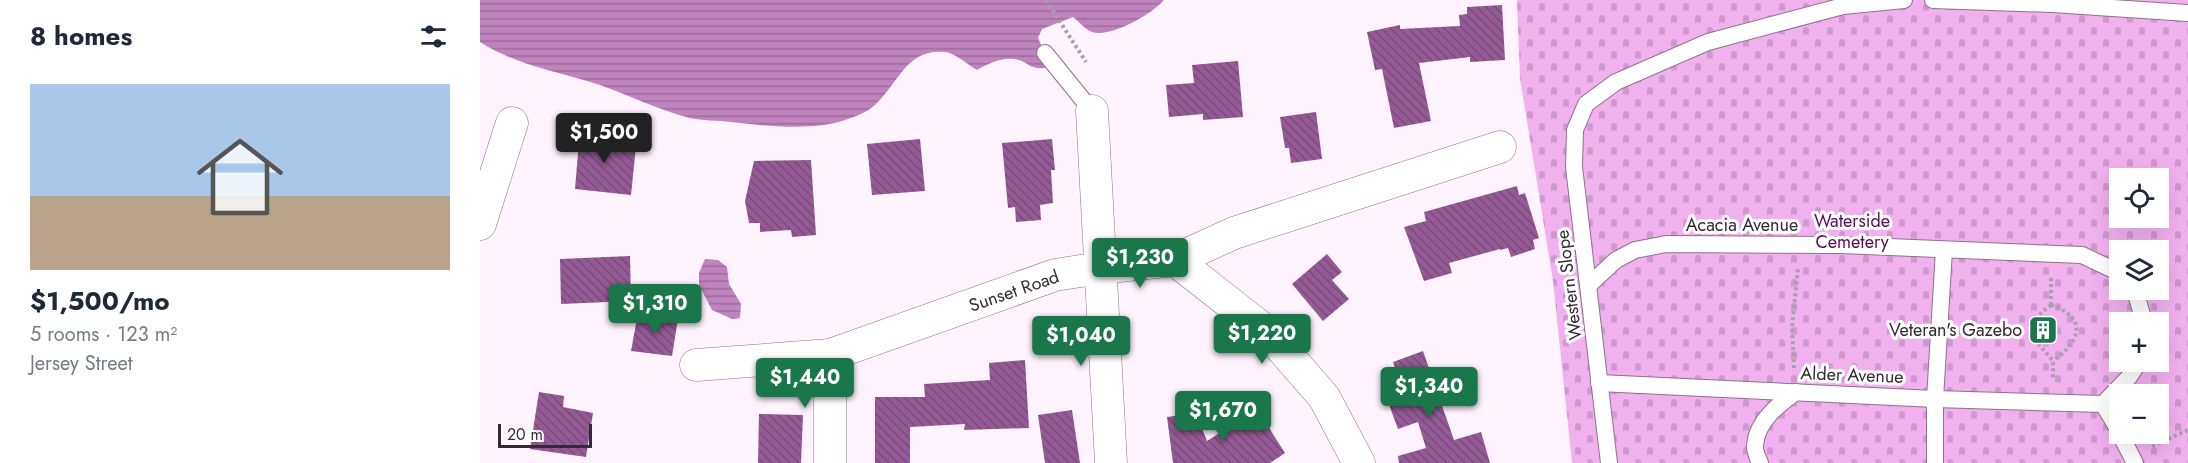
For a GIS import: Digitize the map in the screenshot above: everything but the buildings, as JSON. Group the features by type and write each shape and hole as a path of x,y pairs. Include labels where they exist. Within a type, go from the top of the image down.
{"street":[{"path":"1092,111 1111,463"},
{"path":"480,224 512,123"},
{"name":"Sunset Road","path":"696,365 830,355 1056,275 1175,260 1234,233 1500,147"},
{"path":"1175,260 1268,333 1324,397 1359,463"},
{"path":"830,355 830,463"}],"lane":[{"name":"Western Slope","path":"1609,463 1574,167 1575,130 1586,104 1616,82 1708,42 1843,6 1904,0"},
{"path":"1933,0 2120,7 2188,13"},
{"path":"1045,54 1092,111"},
{"name":"Acacia Avenue","path":"1589,285 1616,260 1635,250 1665,244 1802,244 2082,255 2109,268"},
{"path":"1935,463 1935,399 1944,250"},
{"path":"2109,414 2103,404 2132,372"},
{"name":"Alder Avenue","path":"1599,383 1935,399 2103,404"},
{"path":"1760,463 1754,446 1760,428 1773,409 1796,393"},
{"path":"2126,444 2134,459"}],"path":[{"path":"1046,0 1080,51"},
{"path":"1796,393 1792,328 1802,244"},
{"path":"2051,305 2070,316 2077,326 2078,334 2063,354 2053,361 2036,341 2032,324 2051,305"},
{"path":"2134,459 2188,430"}],"green space":[{"name":"Waterside Cemetery","path":"1517,0 2188,0 2188,463 1572,463 1553,281 1520,78"}],"shaded area":[{"path":"480,0 1164,0 1131,24 1110,32 1092,32 1073,17 1042,29 1038,38 1045,53 1046,68 1035,68 1019,60 1005,59 977,70 949,53 932,52 921,55 905,68 884,95 867,111 835,123 796,127 690,118 600,85 518,61 480,42"},
{"path":"705,259 718,260 727,267 729,284 741,304 740,318 732,319 712,310 699,285 699,273"}],"place":[{"name":"Veteran's Gazebo","path":"2043,330"}]}
